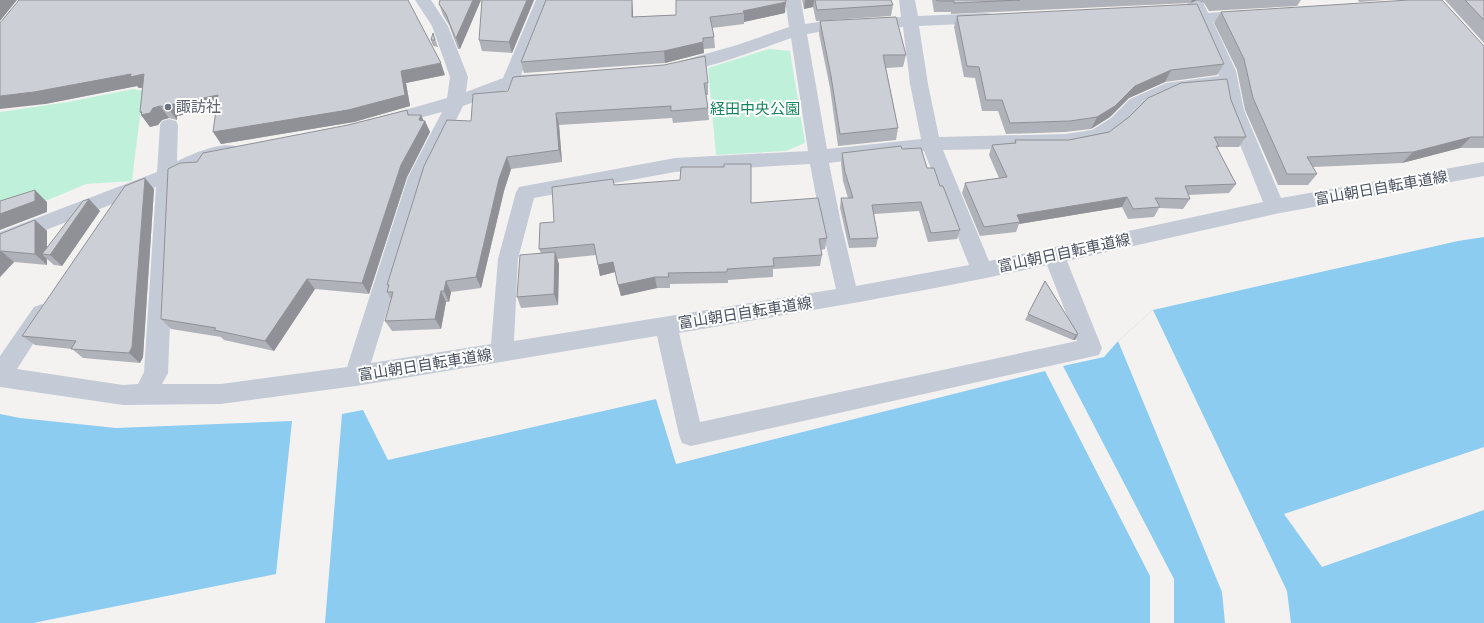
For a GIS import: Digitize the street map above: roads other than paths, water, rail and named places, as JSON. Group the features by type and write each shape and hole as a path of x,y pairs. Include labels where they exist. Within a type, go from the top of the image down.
{"street":[{"path":"356,376 418,177 456,102 459,76 440,26 423,0"},
{"path":"510,82 544,0"},
{"path":"793,0 819,157 839,262 848,296"},
{"path":"907,0 919,84 931,144 982,271"},
{"path":"1195,9 1267,14"},
{"path":"1195,9 1227,71 1235,110 1275,207"},
{"path":"658,71 704,61 798,30 825,26 911,23 1001,17"},
{"path":"368,126 456,102 510,82 554,79"},
{"path":"502,352 508,259 526,192 675,165 819,157 931,144 1065,141 1097,136 1117,122 1136,102 1172,87 1229,81"},
{"path":"145,395 156,373 165,176 169,125"},
{"path":"0,240 165,176 189,163 216,153 246,148"},
{"name":"富山朝日自転車道線","path":"0,376 123,395 145,395 221,394 356,376 848,296 982,271 1275,207 1484,169"},
{"path":"109,217 127,191"},
{"path":"666,326 691,435 1091,348 1054,255"},
{"path":"0,376 51,300"}],"water":[{"path":"1484,237 1484,623 1174,623 1174,579 1063,366 1104,357 1118,341 1153,310 1458,241"},
{"path":"1045,371 1150,576 1150,623 325,623 342,414 363,410 388,460 656,399 676,464"},
{"path":"0,414 20,418 116,428 292,421 276,574 33,623 0,623"}],"place":[{"name":"諏訪社","path":"168,107"}],"park label":[{"name":"経田中央公園","path":"755,109"}]}
